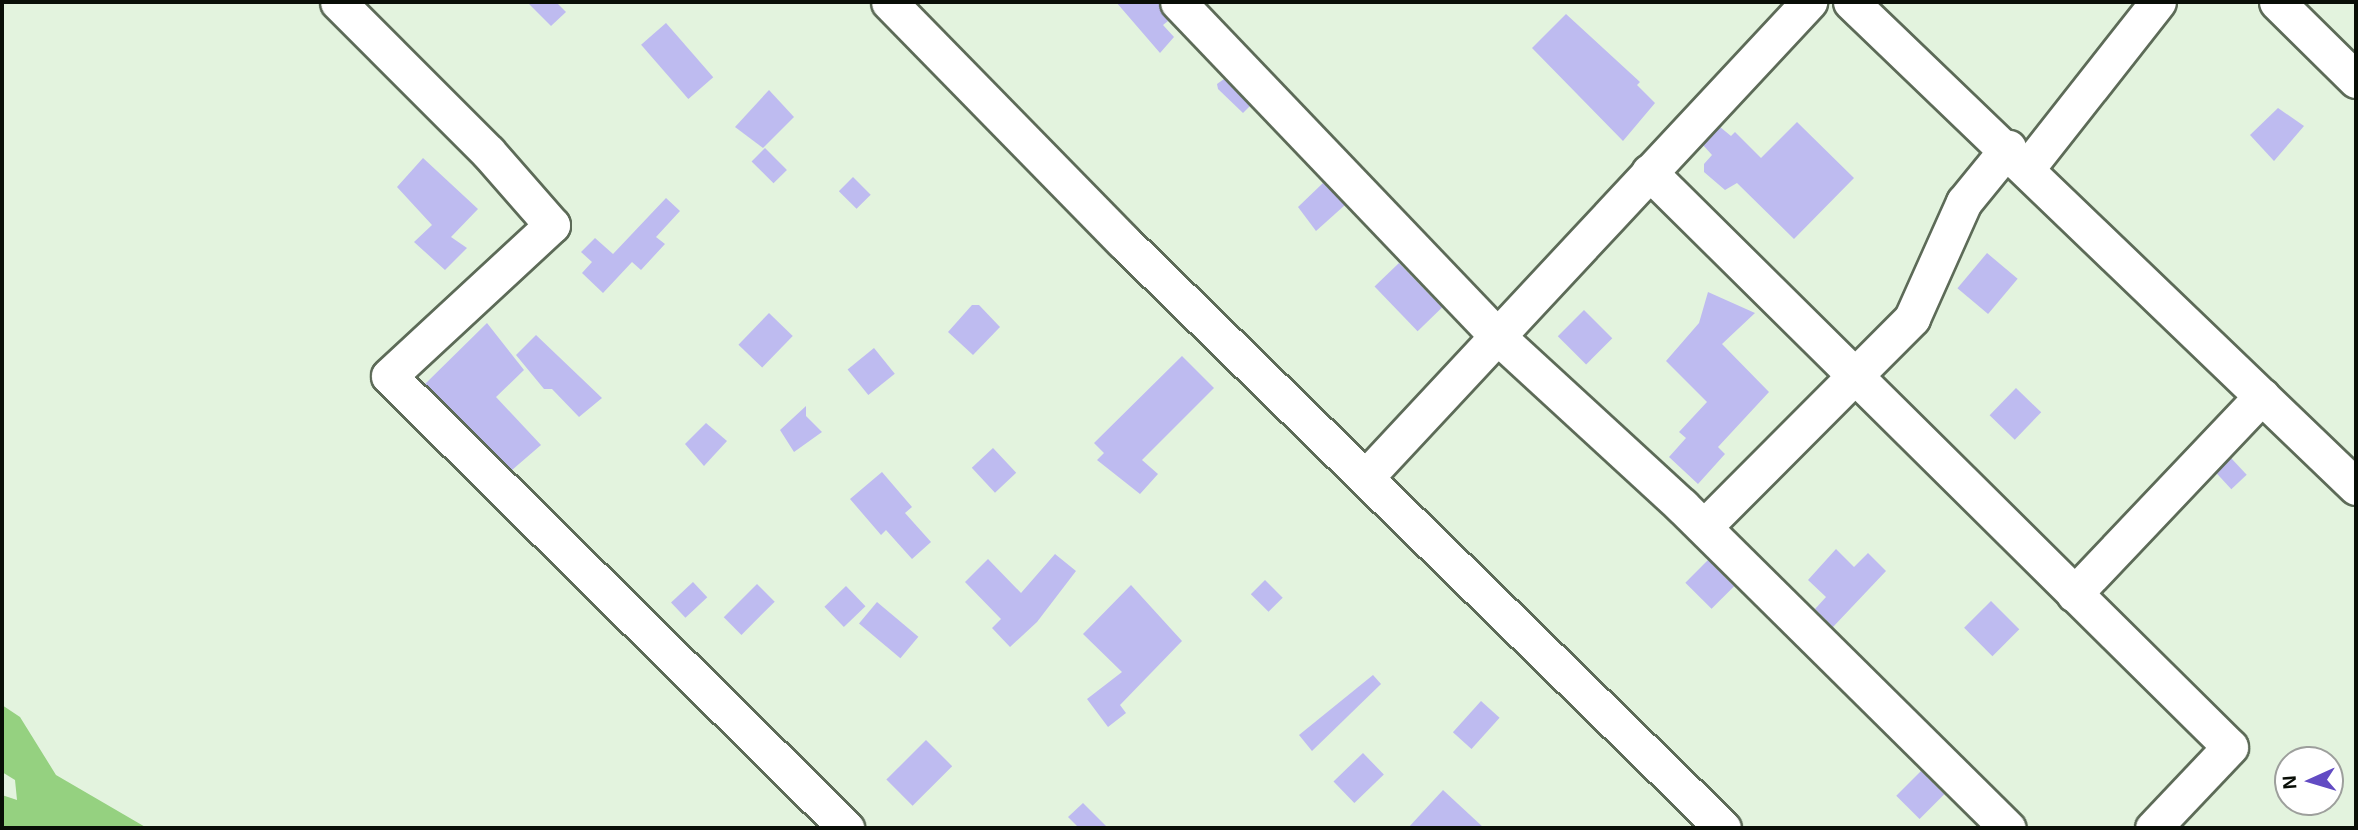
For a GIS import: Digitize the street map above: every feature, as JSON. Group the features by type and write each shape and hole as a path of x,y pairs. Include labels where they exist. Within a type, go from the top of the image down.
{"street":[{"path":"338,2 488,152 552,225 389,376 846,828"},
{"path":"889,2 1123,241 1723,828"},
{"path":"1178,2 1497,336 1704,527 2007,828"},
{"path":"1366,477 1809,2"},
{"path":"1851,2 2018,157 2356,487"},
{"path":"1704,527 1912,318 1964,202 2018,157 2158,2"},
{"path":"2277,2 2356,80"},
{"path":"1649,172 2230,747 2153,828"},
{"path":"2074,594 2262,396"}],"green space":[{"path":"2,705 20,717 56,775 147,828 2,828 2,795 17,800 15,780 2,772"}],"building":[{"path":"527,2 556,2 566,12 551,26"},
{"path":"1116,2 1158,2 1168,21 1163,25 1174,37 1160,53"},
{"path":"1566,14 1640,82 1637,85 1655,103 1623,141 1532,48"},
{"path":"666,23 713,77 688,99 641,45"},
{"path":"1224,79 1250,106 1243,113 1218,89 1217,84"},
{"path":"769,90 794,117 763,148 735,127"},
{"path":"2278,108 2304,126 2274,161 2250,135"},
{"path":"1797,122 1854,178 1794,239 1737,183 1725,190 1704,172 1704,164 1712,155 1703,145 1720,127 1731,136 1735,132 1761,158"},
{"path":"765,148 787,170 773,183 752,161"},
{"path":"423,158 478,209 451,237 467,248 445,270 414,242 432,225 397,187"},
{"path":"853,177 871,195 857,209 839,191"},
{"path":"1323,183 1345,205 1316,231 1298,207"},
{"path":"666,198 680,211 656,237 665,244 641,270 632,262 603,293 582,273 592,262 581,252 595,238 613,254"},
{"path":"1987,253 2018,279 1988,314 1957,288"},
{"path":"1399,263 1442,308 1418,331 1375,287"},
{"path":"1708,292 1755,313 1722,344 1769,392 1718,447 1725,454 1698,484 1669,457 1686,438 1679,432 1707,402 1666,361 1699,323"},
{"path":"972,305 979,305 1000,327 973,355 948,332"},
{"path":"1584,310 1612,338 1586,364 1558,336"},
{"path":"769,313 793,336 762,368 738,345"},
{"path":"487,323 524,370 496,397 541,445 512,470 425,384"},
{"path":"536,335 602,398 579,417 552,389 544,389 516,355"},
{"path":"874,348 895,374 868,395 848,369"},
{"path":"1182,356 1214,388 1142,460 1158,474 1140,494 1097,460 1104,453 1094,443"},
{"path":"2016,388 2041,412 2015,440 1990,415"},
{"path":"806,406 806,416 822,432 794,452 780,430"},
{"path":"706,423 727,441 704,466 685,444"},
{"path":"993,448 1016,473 995,493 972,468"},
{"path":"2231,458 2247,475 2231,489 2216,472"},
{"path":"882,472 912,507 905,513 931,542 912,559 886,530 881,535 850,499"},
{"path":"1836,549 1854,567 1868,553 1886,571 1833,627 1815,609 1826,597 1808,580"},
{"path":"1055,554 1076,571 1037,622 1010,647 992,628 1001,619 965,582 988,559 1021,593"},
{"path":"1708,560 1734,586 1712,609 1685,583"},
{"path":"1265,580 1283,598 1269,612 1251,594"},
{"path":"693,582 707,597 685,618 671,602"},
{"path":"757,584 775,602 741,635 724,617"},
{"path":"1131,585 1182,641 1120,705 1126,713 1108,727 1087,699 1122,672 1083,634"},
{"path":"846,586 865,606 844,627 824,607"},
{"path":"1991,601 2019,629 1992,656 1964,628"},
{"path":"877,602 918,637 900,658 859,623"},
{"path":"1373,675 1381,684 1312,751 1299,735"},
{"path":"1481,701 1500,718 1471,749 1453,732"},
{"path":"926,740 952,766 913,806 886,780"},
{"path":"1363,753 1384,775 1354,803 1334,781"},
{"path":"1921,771 1944,794 1920,819 1896,796"},
{"path":"1443,790 1484,828 1408,828"},
{"path":"1083,803 1108,828 1079,828 1068,817"}]}
